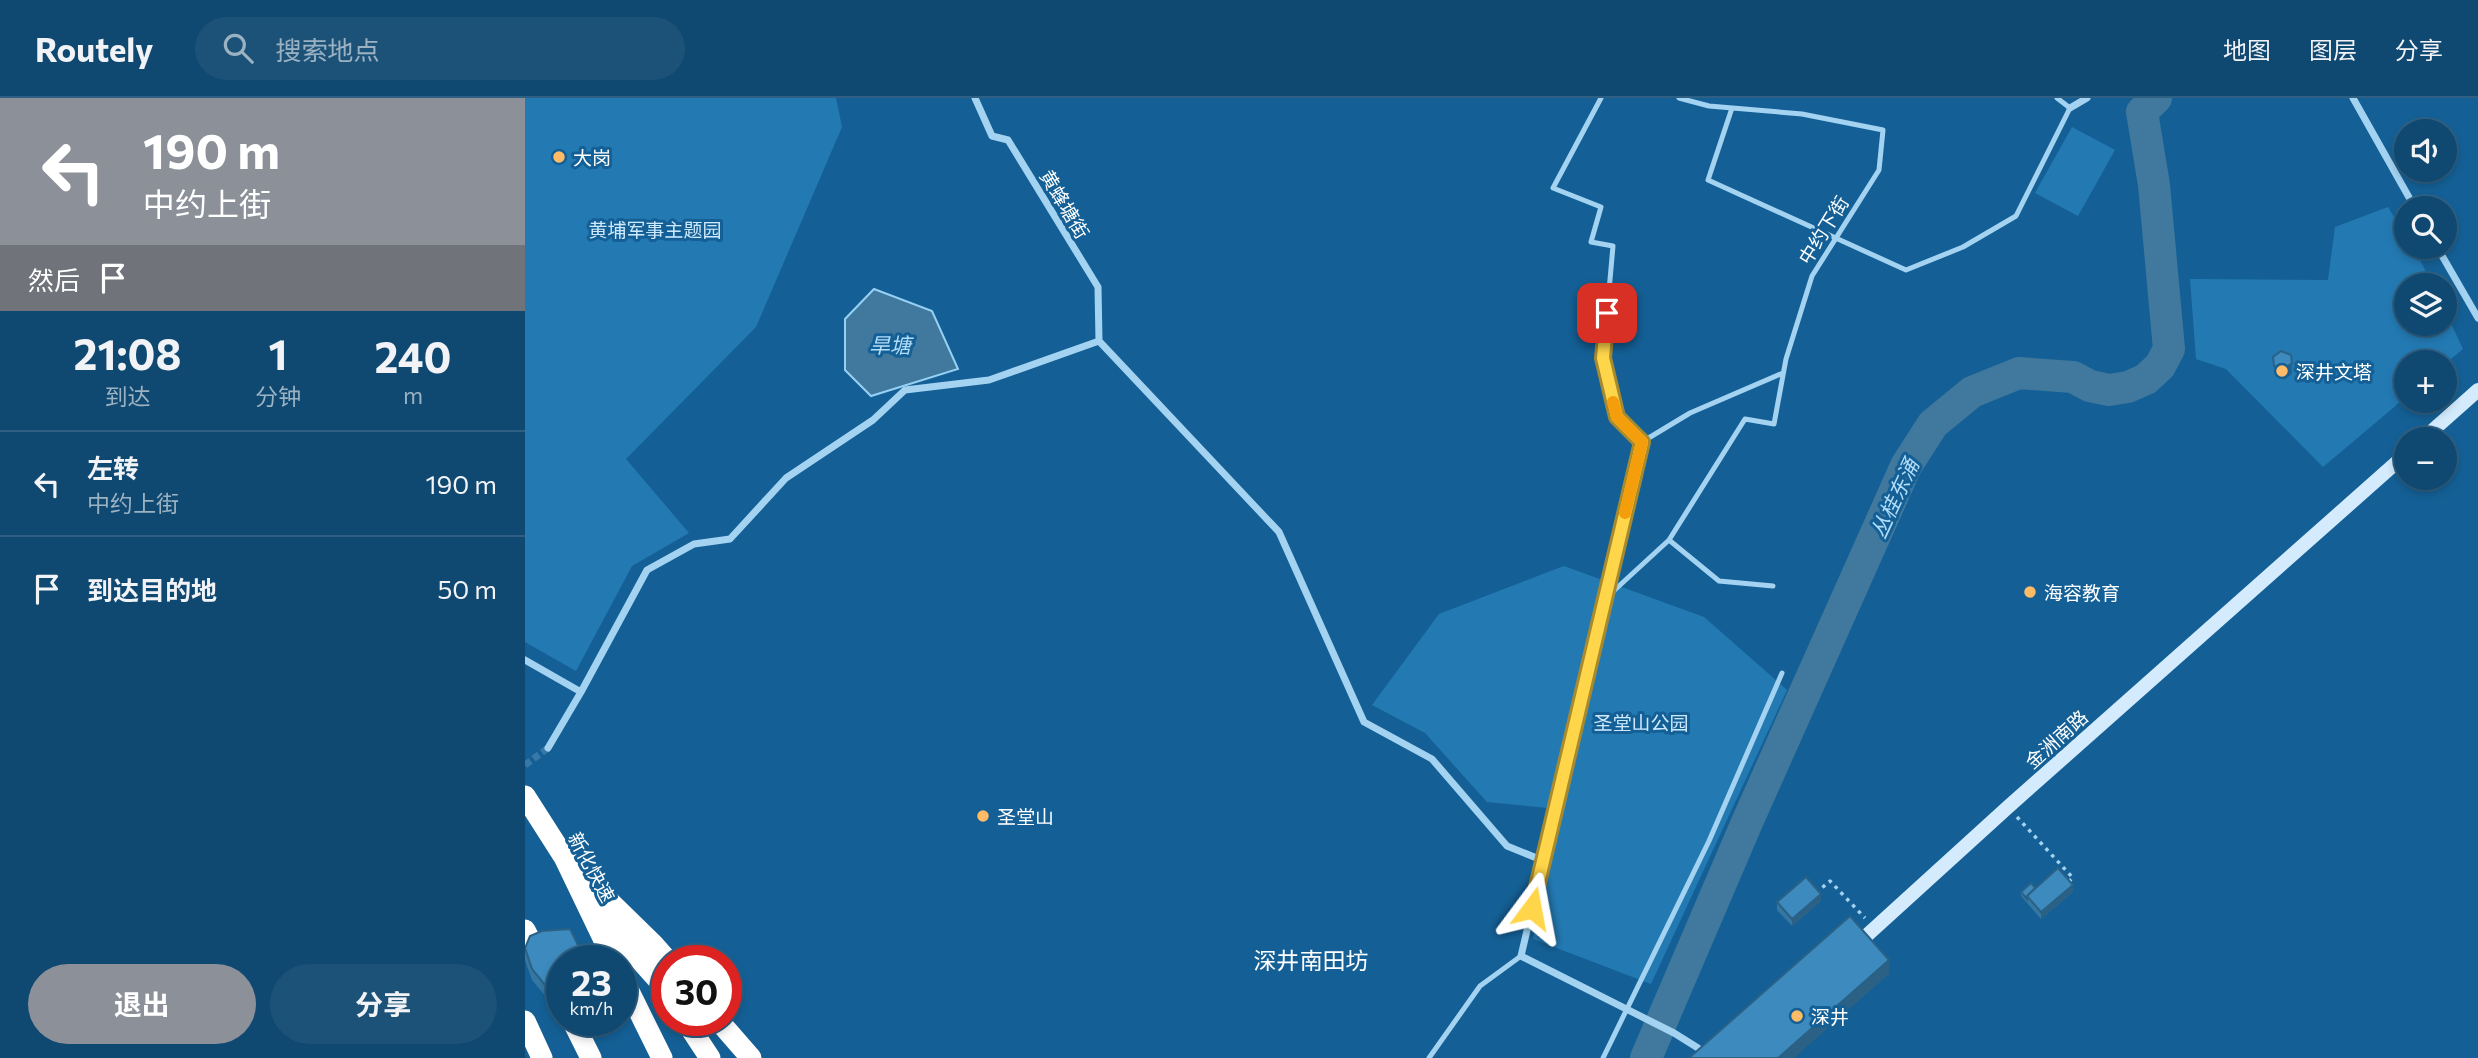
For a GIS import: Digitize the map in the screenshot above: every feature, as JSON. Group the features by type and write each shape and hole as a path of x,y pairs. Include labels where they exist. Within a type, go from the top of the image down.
{"highway":[{"name":"新化快速","path":"525,796 564,857 606,945"},
{"path":"564,857 654,945"},
{"path":"582,896 651,972"},
{"path":"525,930 546,970"},
{"path":"637,1007 662,1058"},
{"path":"525,1021 542,1058"},
{"path":"580,1036 591,1058"},
{"path":"696,1036 710,1058"},
{"path":"732,1036 751,1058"}],"main road":[{"path":"2436,427 2478,390"},
{"name":"金洲南路","path":"1845,956 2008,807 2394,465"}],"street":[{"name":"黄蜂塘街","path":"975,98 992,136 1008,140 1098,287 1099,341"},
{"path":"2070,108 2087,98"},
{"path":"2353,98 2409,196"},
{"path":"2444,259 2478,318"},
{"path":"548,748 647,570 694,544 730,539 786,478 873,420 905,390 989,380 1099,341 1279,532 1364,722 1432,759 1507,846 1544,860"},
{"path":"1642,442 1521,956 1674,1033 1709,1058"},
{"path":"525,660 581,692"}],"lane":[{"path":"1601,98 1553,188 1601,207 1591,242 1613,246 1603,358 1617,417 1642,442 1690,413 1783,373"},
{"name":"中约下街","path":"1669,540 1745,419 1775,424 1783,373 1812,276 1879,170 1883,130 1802,114 1718,107 1679,98"},
{"path":"1718,107 1720,98"},
{"path":"1732,108 1707,180 1906,270 1963,247 2016,216 2070,108 2057,98"},
{"path":"1607,597 1669,540 1719,582 1773,586"},
{"path":"1603,1058 1709,841 1782,673"},
{"path":"1429,1058 1480,986 1521,956"}],"path":[{"path":"2008,807 2073,878 2066,884"},
{"path":"1814,894 1830,881 1874,928"}],"green space":[{"name":"黄埔军事主题园","path":"525,98 836,98 842,127 756,327 626,459 689,533 632,566 576,671 525,642"},
{"path":"2072,127 2115,150 2078,216 2035,193"},
{"path":"2388,207 2394,217 2394,259 2419,259 2427,273 2394,273 2394,336 2457,336 2463,349 2457,354 2457,350 2394,350 2394,407 2323,467 2226,369 2196,359 2190,279 2328,280 2335,227"},
{"name":"圣堂山公园","path":"1564,566 1704,617 1787,690 1651,984 1533,939 1558,809 1487,802 1425,733 1372,705 1439,614"}],"water":[{"name":"旱塘","path":"874,289 932,311 958,369 871,396 845,370 845,319"}],"building":[{"path":"2281,351 2291,355 2292,363 2284,369 2274,366 2273,357"},
{"path":"2058,868 2073,885 2041,912 2027,896"},
{"path":"1806,877 1821,894 1792,919 1777,902"},
{"path":"2031,883 2035,888 2027,899 2021,892"},
{"name":"深井","path":"1850,916 1889,960 1778,1058 1689,1058"},
{"path":"570,929 578,945 546,945 546,986 532,969 525,948 530,936 542,931"}],"waterway":[{"name":"丛桂东涌","path":"1646,1058 1748,820 1906,466 1933,424 1972,392 2019,373 2073,377 2090,386 2109,390 2128,387 2146,379 2160,366 2169,349 2154,185 2142,112 2156,98"}],"tunnel":[{"path":"525,765 548,748"}],"slow traffic":[{"path":"1613,402 1617,417 1642,442 1625,513"}],"place":[{"name":"大岗","path":"559,157"},
{"name":"深井文塔","path":"2282,371"},
{"name":"海容教育","path":"2030,592"},
{"name":"圣堂山","path":"983,816"},
{"name":"深井","path":"1797,1016"}],"district":[{"name":"深井南田坊","path":"1311,960"}],"route":[{"path":"1532,908 1642,442 1617,417 1603,358 1607,313"}]}
